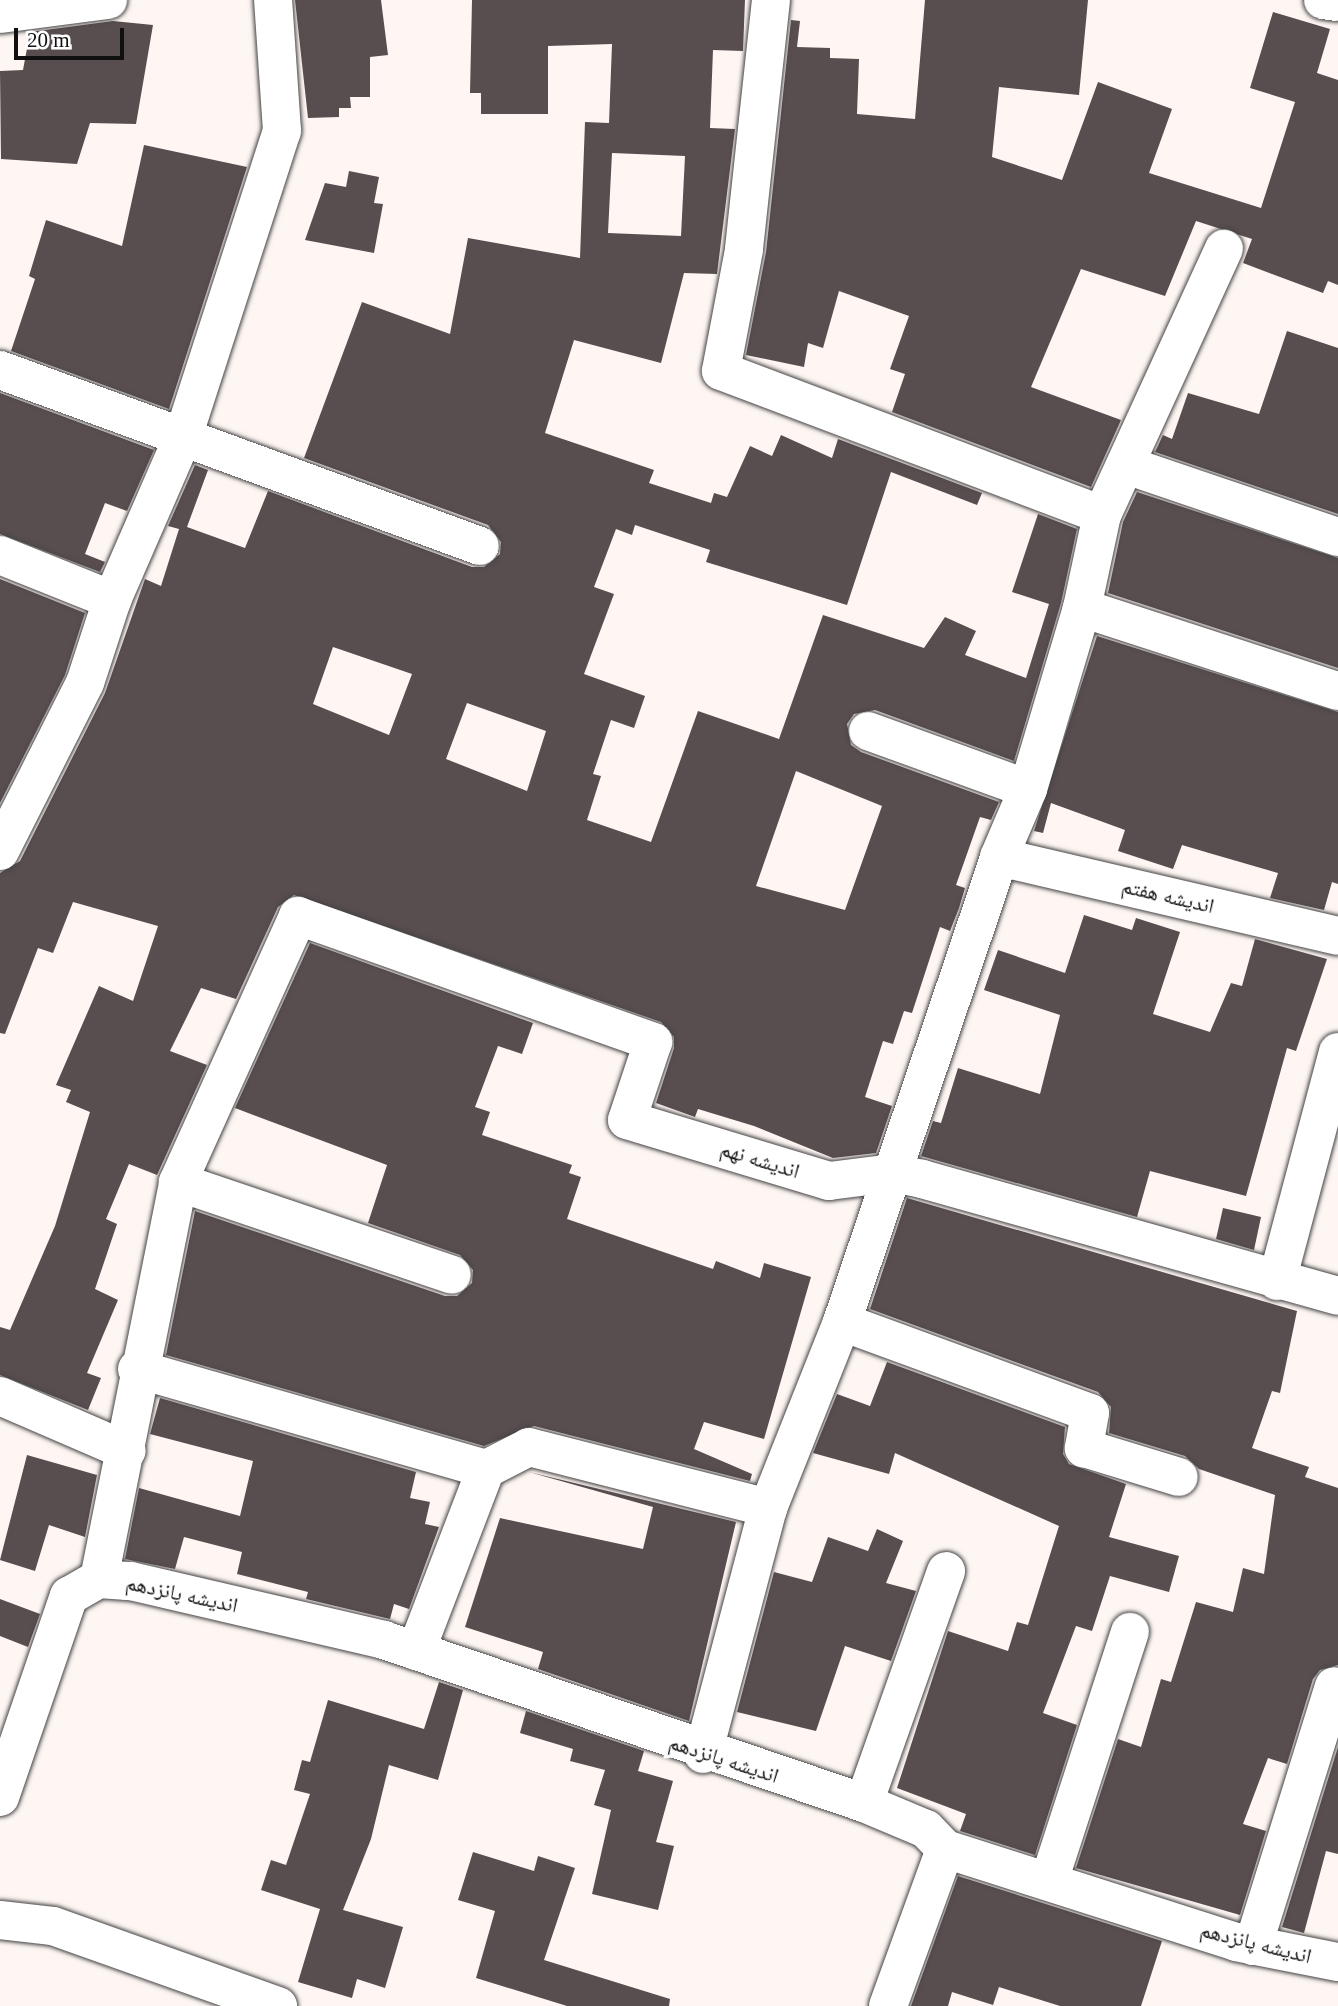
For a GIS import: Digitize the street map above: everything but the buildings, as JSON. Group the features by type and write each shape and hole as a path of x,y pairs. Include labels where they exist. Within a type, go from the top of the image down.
{"street":[{"path":"0,851 85,683 112,600 183,437 282,131 273,0"},
{"path":"771,0 744,250 721,371 1102,515"},
{"path":"1323,0 1338,2"},
{"path":"0,15 84,2"},
{"path":"703,1754 768,1508 842,1322 999,857 1028,789 1082,608 1102,515 1224,249"},
{"path":"0,370 480,546"},
{"path":"1126,465 1338,537"},
{"path":"0,555 112,600"},
{"path":"1082,608 1338,691"},
{"path":"868,731 1028,789"},
{"name":"اندیشه هفتم","path":"999,857 1338,936"},
{"name":"اندیشه نهم","path":"178,1182 298,916 653,1042 627,1120 829,1181 892,1173 1338,1296"},
{"path":"1277,1281 1338,1052"},
{"path":"0,1797 69,1596 99,1579 127,1451 137,1369 178,1182 452,1275"},
{"path":"842,1322 1090,1413 1084,1448 1179,1477"},
{"path":"137,1369 486,1468 529,1447 768,1508"},
{"path":"0,1395 127,1451"},
{"path":"416,1651 486,1468"},
{"path":"864,1803 946,1571"},
{"name":"اندیشه پانزدهم","path":"99,1579 144,1584 416,1651 703,1754 864,1803 926,1829 945,1849 1253,1946 1338,1962"},
{"path":"1049,1881 1130,1632"},
{"path":"1253,1946 1334,1686"},
{"path":"888,2006 945,1849"},
{"path":"0,1920 53,1926 278,2006"}]}
